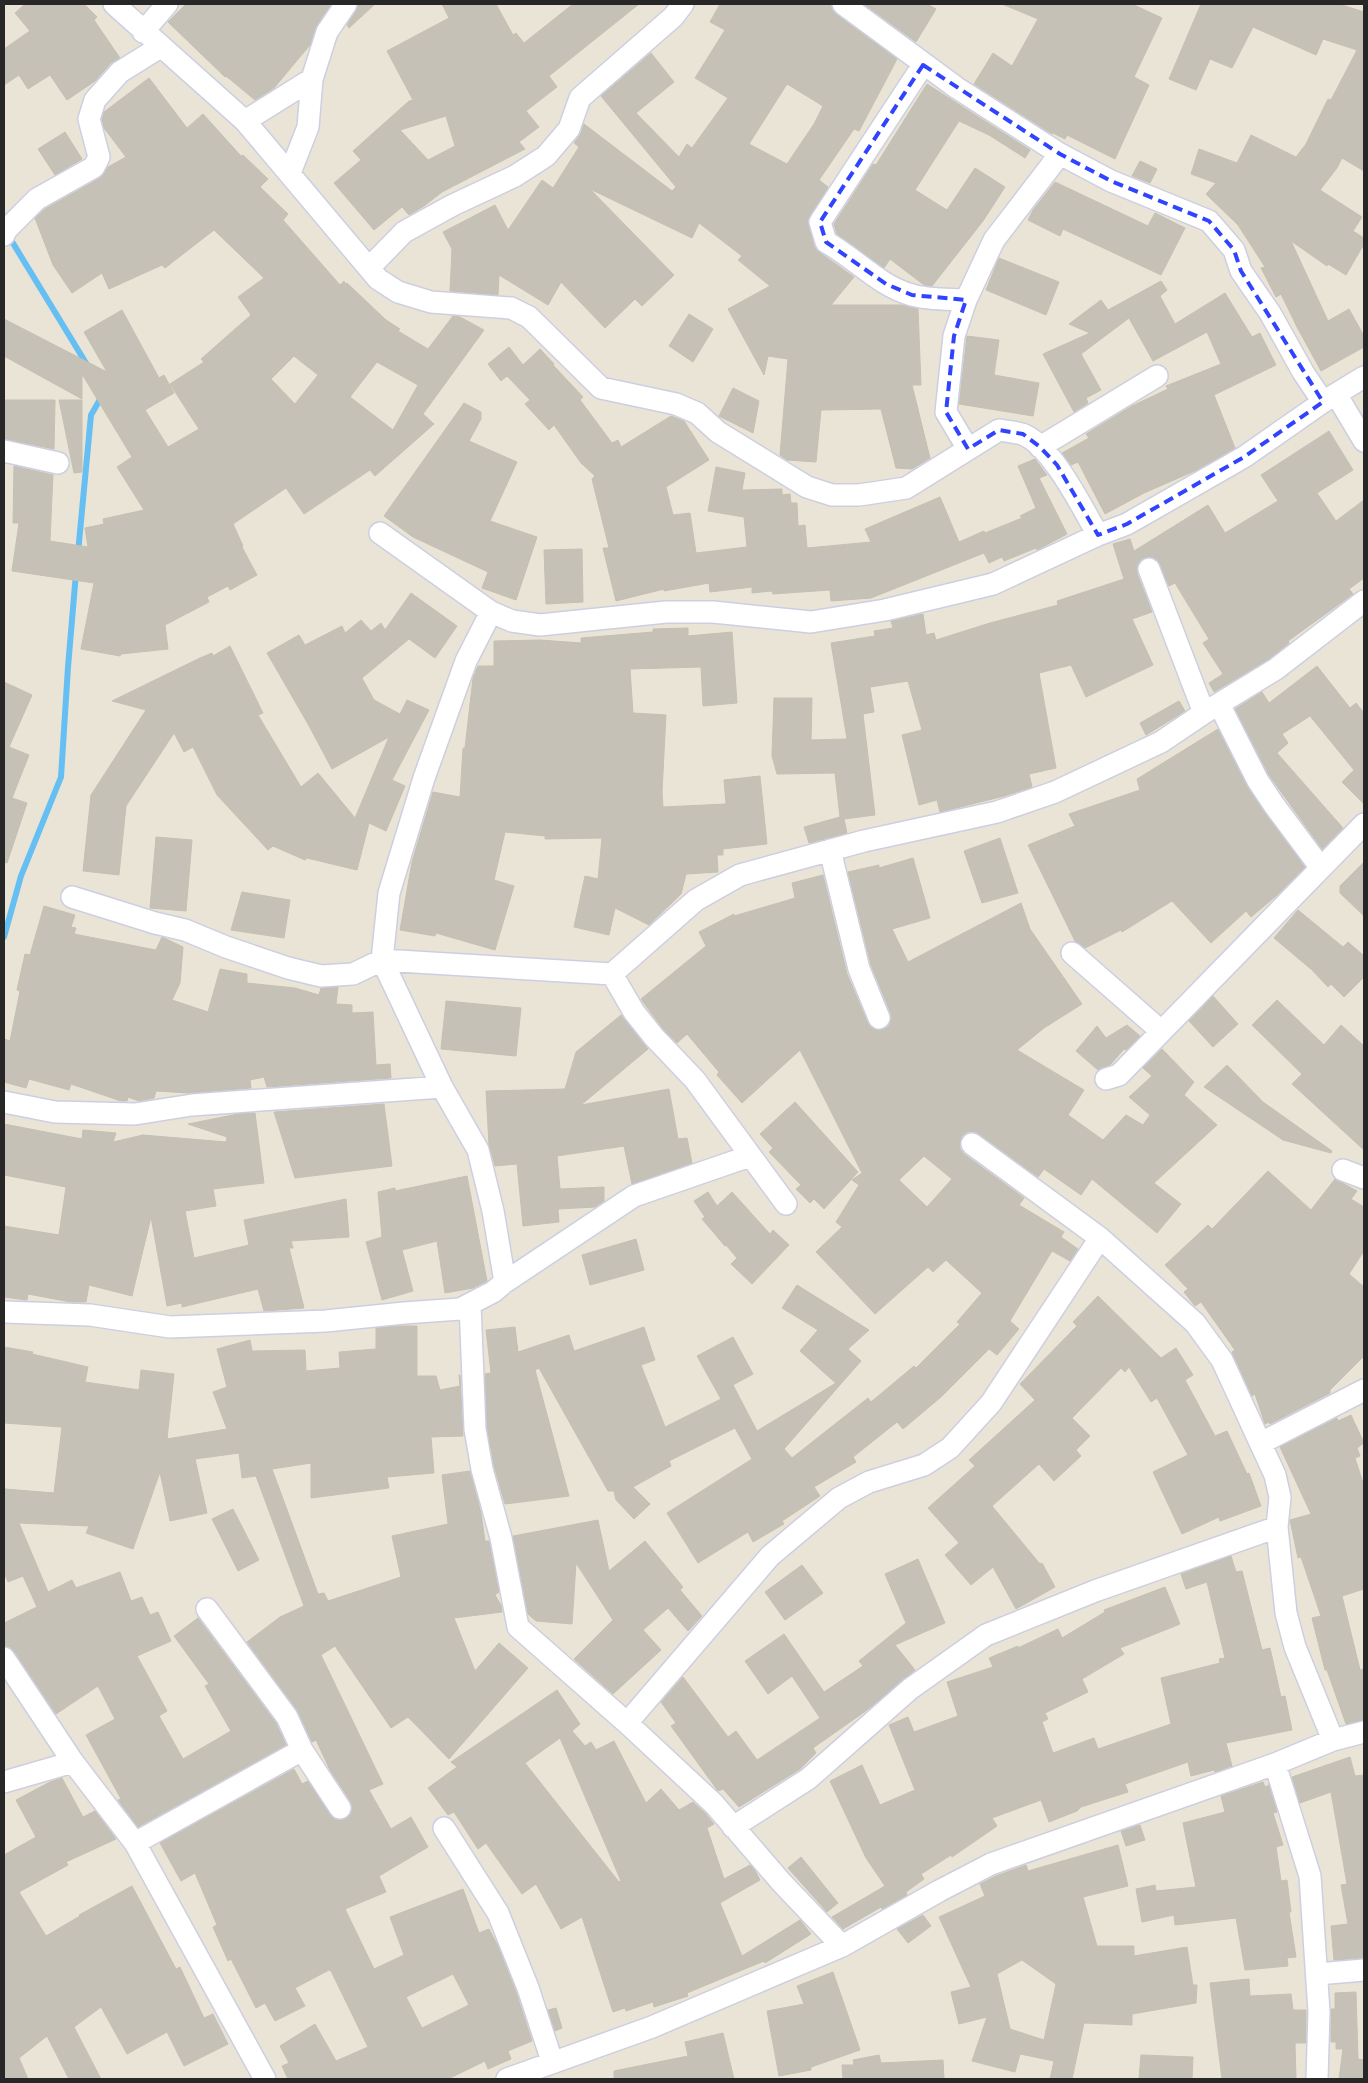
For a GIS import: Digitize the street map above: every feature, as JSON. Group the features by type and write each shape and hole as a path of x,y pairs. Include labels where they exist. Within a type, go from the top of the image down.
{"street":[{"path":"114,4 245,121 378,279 398,292 431,302 511,308 529,317 601,388 676,404 697,413 718,432 807,487 832,494 859,495 906,488 999,430 1024,434 1057,465 1098,535"},
{"path":"144,32 167,4"},
{"path":"290,173 308,127 312,79 327,32 346,4"},
{"path":"369,268 404,232 453,205 515,176 546,156 568,129 580,98 672,17 683,4"},
{"path":"843,4 923,65 1060,154 1110,181 1209,221 1234,250 1241,271 1270,314 1302,372 1329,398 1364,441"},
{"path":"4,235 6,230 37,199 94,167 99,157 89,119 96,100 120,72 160,47"},
{"path":"923,65 820,222 826,242 842,250 886,284 912,295 966,300"},
{"path":"245,121 312,79"},
{"path":"968,450 946,412 954,336 966,300 994,240 1060,154"},
{"path":"1040,447 1157,376"},
{"path":"380,533 491,612 512,621 540,625 666,612 712,612 811,622 885,610 993,584 1098,535 1127,524 1244,457 1329,398 1364,377"},
{"path":"4,451 58,462"},
{"path":"1149,569 1212,708 1264,789 1320,868"},
{"path":"72,897 155,923 185,930 226,947 288,968 321,976 353,974 382,960 612,974 696,900 740,875 830,850 996,812 1055,792 1161,742 1276,669 1364,601"},
{"path":"491,612 466,662 424,778 389,893 382,960 442,1087 478,1150 505,1282"},
{"path":"1106,1079 1119,1075 1364,824"},
{"path":"830,850 859,969 879,1018"},
{"path":"1072,953 1161,1031"},
{"path":"612,974 634,1012 654,1037 695,1080 786,1204"},
{"path":"4,1102 54,1112 135,1114 192,1105 442,1087"},
{"path":"972,1144 1100,1238 1195,1323 1222,1360 1275,1475 1280,1497 1277,1527 1286,1613 1295,1647 1333,1740"},
{"path":"4,1312 90,1315 170,1327 326,1321 460,1309 493,1292 505,1282 634,1196 750,1156"},
{"path":"1343,1170 1364,1178"},
{"path":"627,1723 770,1556 839,1498 870,1482 924,1465 950,1448 991,1403 1100,1238"},
{"path":"470,1304 475,1429 482,1469 501,1538 518,1627 627,1723 714,1804 782,1883 842,1946"},
{"path":"1261,1443 1364,1390"},
{"path":"733,1827 808,1779 910,1689 986,1635 1094,1591 1277,1527"},
{"path":"207,1609 287,1717 302,1750 340,1808"},
{"path":"4,1658 73,1762 135,1843 265,2079"},
{"path":"507,2079 528,2075 552,2061 652,2026 842,1946 991,1864 1275,1764 1333,1740 1364,1732"},
{"path":"135,1843 302,1750"},
{"path":"4,1782 73,1762"},
{"path":"1275,1764 1310,1876 1319,2012 1317,2079"},
{"path":"444,1828 498,1913 528,1988 552,2061"},
{"path":"1317,1974 1364,1970"}],"highlighted area":[{"path":"923,65 1060,154 1111,181 1209,221 1234,250 1241,271 1323,402 1244,457 1127,524 1098,535 1057,465 1040,447 1023,434 999,430 968,449 946,412 954,336 966,300 912,295 886,284 826,242 820,222"}],"building":[{"path":"25,4 84,4 97,17 94,20 120,58 111,63 95,81 67,100 50,75 28,89 19,75 4,85 4,49 30,31 15,13"},
{"path":"186,4 331,4 317,25 310,45 274,88 255,100 225,77 168,22"},
{"path":"358,4 375,4 349,28 347,25"},
{"path":"442,4 496,4 513,35 516,33 524,43 573,4 639,4 549,76 557,87 526,111 539,127 519,142 525,149 442,192 409,215 402,207 374,230 334,183 361,160 353,151 409,101 413,100 387,51 449,18","holes":["446,116 455,146 428,160 400,130"]},
{"path":"720,4 831,4 836,14 897,59 859,131 854,129 819,180 828,187 808,221 814,246 819,252 854,277 831,305 902,305 918,309 921,385 912,385 930,458 912,469 896,468 881,409 821,410 816,462 787,460 780,455 788,359 768,356 764,375 728,309 770,286 738,260 742,256 699,223 692,238 590,189 674,275 642,306 635,299 605,328 561,282 548,305 499,275 498,295 450,291 452,249 443,232 495,205 508,230 542,180 553,188 579,147 574,143 581,133 584,124 672,191 676,187 601,96 651,53 674,82 636,113 679,157 687,144 692,148 728,98 695,78 725,30 710,22","holes":["787,84 823,106 814,124 787,164 749,144"]},
{"path":"864,4 927,4 936,9 916,42"},
{"path":"1002,4 1132,4 1162,18 1134,77 1149,85 1115,159 1067,135 1065,139 1052,134 974,84 993,53 1012,66 1038,19"},
{"path":"1201,4 1339,4 1364,12 1364,171 1342,158 1337,168 1320,190 1362,217 1353,231 1364,238 1364,244 1346,275 1328,264 1327,266 1291,241 1328,321 1349,309 1364,336 1364,347 1321,371 1281,294 1276,297 1261,268 1265,267 1238,225 1206,194 1216,183 1191,174 1199,149 1237,163 1251,135 1296,157 1306,144 1328,99 1331,100 1357,50 1323,39 1316,55 1253,27 1232,68 1210,59 1196,90 1169,79"},
{"path":"149,78 187,128 203,114 241,156 243,155 268,179 260,187 288,214 283,220 340,285 344,281 345,284 347,283 386,320 400,329 398,331 428,349 453,316 460,317 484,330 423,414 434,424 375,476 370,470 304,514 286,488 233,524 242,547 257,575 230,590 228,586 207,597 209,602 165,625 168,649 121,654 120,656 81,649 94,583 12,571 19,523 13,523 14,466 53,475 50,541 88,547 85,528 104,524 103,519 144,510 117,467 132,457 82,374 82,399 4,356 4,319 107,372 84,332 122,310 159,378 164,375 174,393 145,410 168,447 199,429 170,384 204,362 201,359 251,315 238,297 264,278 214,230 165,268 162,265 109,289 102,273 72,293 53,265 35,218 45,209 100,178 108,167 126,157 104,128 102,119 104,112","holes":["294,356 318,375 295,404 271,379","377,362 418,385 393,430 350,397"]},
{"path":"927,84 1030,150 1025,158 989,135 959,121 915,190 947,210 975,168 1005,187 983,221 932,286 924,285 890,259 884,268 837,234 834,224 873,164 876,165"},
{"path":"65,132 82,159 55,175 38,149"},
{"path":"1140,161 1157,169 1150,183 1132,176"},
{"path":"1055,182 1148,226 1155,213 1185,228 1161,275 1063,229 1060,236 1028,220 1033,210"},
{"path":"999,258 1059,282 1046,315 986,290"},
{"path":"1161,281 1167,290 1160,296 1175,324 1225,293 1252,337 1260,333 1276,365 1214,395 1235,448 1199,469 1144,493 1105,514 1078,462 1071,465 1062,453 1089,438 1086,434 1132,406 1168,389 1166,386 1221,364 1207,332 1153,361 1129,318 1081,354 1101,390 1086,398 1088,403 1074,412 1043,354 1090,333 1069,324 1101,300 1108,310"},
{"path":"689,314 713,329 693,362 669,346"},
{"path":"967,336 999,340 994,375 1039,383 1033,416 959,404"},
{"path":"509,347 523,365 540,349 583,397 580,400 612,443 618,440 621,447 671,416 684,421 709,460 666,487 673,515 690,513 696,553 747,547 744,517 708,511 716,467 745,473 742,490 782,489 782,495 790,494 791,503 797,503 798,526 805,525 807,548 871,542 865,529 940,497 959,542 984,531 985,533 1022,518 1020,516 1036,508 1018,466 1035,459 1047,475 1039,478 1067,534 1037,550 1036,548 1004,561 1002,557 989,563 984,553 871,598 831,601 830,590 773,594 772,591 752,593 752,587 710,592 709,583 664,591 664,589 616,601 603,548 609,548 592,479 595,476 581,463 554,425 549,430 525,404 530,400 507,376 501,381 488,364"},
{"path":"733,388 759,401 753,433 719,416"},
{"path":"4,400 55,400 54,449 5,439"},
{"path":"59,400 82,400 82,472 74,473"},
{"path":"464,403 481,412 481,419 469,441 517,462 490,521 537,537 516,600 482,588 488,572 413,537 384,516"},
{"path":"1329,431 1353,470 1317,493 1336,521 1364,500 1364,578 1349,589 1353,594 1288,641 1289,643 1269,659 1214,692 1209,683 1223,674 1203,643 1209,639 1175,583 1169,586 1157,560 1150,557 1144,558 1139,562 1137,573 1152,612 1132,619 1153,665 1086,697 1071,665 1039,673 1056,768 1029,774 1032,787 1004,796 940,812 937,800 919,805 902,735 922,730 908,681 870,687 874,712 863,714 875,815 844,819 847,833 809,843 804,827 840,817 835,773 777,774 772,756 774,698 812,698 811,740 847,739 831,643 875,636 874,631 893,628 891,621 923,614 926,635 934,633 936,640 1058,605 1057,601 1124,579 1113,544 1130,539 1134,551 1208,505 1225,533 1278,501 1261,475"},
{"path":"582,549 583,602 546,604 544,550"},
{"path":"411,593 457,626 435,658 409,639 362,678 374,700 400,714 407,700 429,710 392,780 405,786 386,831 369,823 357,870 307,858 305,860 273,846 268,850 217,795 193,747 184,752 174,733 126,806 119,875 83,871 91,795 146,710 112,701 200,658 212,653 213,656 230,646 263,713 258,715 301,787 318,773 355,818 389,737 332,769 267,653 299,635 305,645 342,626 345,633 361,620 371,631 381,623 385,630"},
{"path":"688,628 688,636 732,632 737,703 703,706 701,667 630,669 633,713 666,715 663,807 726,804 724,780 760,776 767,844 723,849 723,855 717,855 718,872 686,874 681,894 649,925 615,908 609,935 574,927 585,876 598,879 602,838 545,839 545,836 505,832 494,880 514,886 495,950 436,933 435,936 400,930 412,862 433,792 460,797 463,748 465,748 473,678 478,666 494,666 494,641 540,640 581,643 581,638 653,632 653,629"},
{"path":"1317,666 1350,708 1356,703 1364,713 1364,804 1342,782 1354,770 1310,716 1282,734 1288,743 1277,753 1343,828 1322,849 1269,775 1235,709 1262,692 1269,703"},
{"path":"4,682 32,695 9,747 29,755 12,798 27,803 7,863 4,862"},
{"path":"1179,701 1185,711 1146,735 1140,723"},
{"path":"1218,729 1248,788 1305,867 1276,896 1251,917 1246,911 1211,943 1172,901 1122,932 1121,930 1085,948 1075,941 1028,845 1075,826 1069,814 1140,790 1137,779"},
{"path":"156,837 192,840 186,911 150,908"},
{"path":"1000,838 1018,893 982,903 964,851"},
{"path":"913,858 930,918 892,929 908,962 1021,903 1030,929 1082,1004 1044,1028 1017,1050 1084,1090 1068,1115 1103,1140 1126,1115 1143,1125 1150,1115 1129,1097 1152,1076 1143,1068 1162,1049 1194,1082 1184,1095 1217,1125 1154,1183 1181,1204 1157,1233 1092,1179 1081,1195 1044,1169 1038,1177 979,1134 967,1132 962,1136 960,1142 960,1149 964,1154 1024,1198 1019,1205 1064,1232 1061,1237 1078,1249 1070,1261 1052,1251 1010,1321 1019,1329 997,1355 989,1349 941,1397 903,1429 897,1422 853,1457 856,1462 814,1487 820,1496 782,1521 784,1524 753,1542 748,1532 698,1563 667,1513 752,1459 735,1428 669,1461 671,1466 633,1487 650,1504 634,1519 616,1500 614,1491 608,1491 539,1368 535,1370 569,1496 505,1504 494,1466 487,1428 485,1374 491,1373 486,1330 515,1327 518,1352 569,1335 574,1351 644,1327 655,1360 641,1365 665,1427 721,1399 697,1356 733,1337 753,1374 733,1385 757,1431 836,1383 839,1386 784,1449 792,1458 868,1398 871,1402 914,1366 916,1368 960,1324 957,1322 982,1293 946,1260 933,1272 928,1267 875,1314 816,1252 842,1227 836,1222 859,1185 852,1180 862,1173 800,1050 742,1103 717,1075 719,1072 687,1034 677,1043 663,1029 641,999 706,946 699,932 734,914 734,916 795,898 792,883 823,875 847,974 868,1023 877,1030 884,1029 889,1025 891,1014 871,965 848,872 879,865 879,868","holes":["924,1156 952,1179 927,1207 899,1180"]},
{"path":"1364,862 1364,916 1340,893 1340,886"},
{"path":"242,892 290,900 284,938 231,930"},
{"path":"44,906 75,915 71,927 76,928 74,934 156,950 162,937 183,947 180,983 172,1000 208,1012 220,969 247,974 247,983 295,988 319,995 321,988 338,987 336,1004 352,1005 352,1013 373,1012 376,1065 390,1064 391,1078 267,1087 264,1077 250,1080 251,1088 189,1093 156,1091 154,1098 139,1101 128,1097 127,1101 121,1101 71,1084 69,1090 29,1079 26,1088 4,1082 4,1039 10,1041 20,991 17,990 25,954 30,955"},
{"path":"1298,910 1343,947 1348,942 1364,956 1364,977 1344,997 1331,984 1328,987 1312,970 1274,938"},
{"path":"1213,996 1238,1024 1213,1047 1189,1021"},
{"path":"1277,1000 1324,1045 1341,1025 1364,1046 1364,1150 1292,1084 1302,1074 1252,1025"},
{"path":"446,1001 521,1008 516,1056 441,1049"},
{"path":"621,1015 648,1049 581,1105 669,1089 678,1139 687,1138 692,1163 632,1184 624,1146 557,1156 560,1189 604,1187 604,1201 595,1207 558,1209 559,1222 523,1226 517,1164 495,1166 489,1145 486,1091 565,1089 576,1052"},
{"path":"1127,1025 1140,1036 1126,1050 1124,1049 1110,1065 1098,1070 1076,1051 1097,1026 1106,1038"},
{"path":"1227,1065 1263,1102 1332,1151 1331,1153 1283,1140 1204,1087"},
{"path":"795,1102 858,1172 824,1209 814,1199 810,1203 796,1189 801,1185 769,1152 773,1148 760,1134"},
{"path":"384,1104 392,1166 295,1178 274,1112"},
{"path":"255,1113 264,1183 213,1189 216,1206 185,1211 194,1258 249,1245 244,1220 346,1199 349,1237 291,1241 293,1248 289,1248 304,1308 264,1311 258,1289 182,1307 182,1303 167,1306 151,1217 132,1296 89,1285 86,1302 71,1302 28,1294 27,1300 4,1297 4,1226 59,1235 66,1187 4,1175 4,1124 82,1139 83,1130 116,1133 113,1142 143,1135 226,1142 227,1137 188,1124 238,1114"},
{"path":"1268,1171 1311,1210 1335,1179 1357,1191 1351,1199 1364,1207 1364,1251 1349,1274 1364,1287 1364,1356 1330,1390 1330,1393 1270,1424 1269,1422 1265,1424 1255,1394 1252,1396 1232,1352 1235,1350 1201,1302 1195,1306 1184,1292 1188,1289 1165,1265 1208,1225 1212,1229"},
{"path":"467,1176 487,1281 473,1288 445,1293 437,1241 402,1250 413,1291 382,1300 366,1242 382,1237 378,1192 395,1188 395,1191"},
{"path":"708,1192 717,1206 732,1192 770,1234 773,1230 789,1245 752,1284 731,1264 737,1258 702,1219 705,1217 694,1201"},
{"path":"636,1239 644,1270 590,1285 582,1255"},
{"path":"797,1285 869,1330 848,1349 861,1361 839,1386 800,1351 818,1330 782,1308"},
{"path":"1098,1296 1161,1358 1176,1348 1193,1375 1185,1380 1215,1436 1227,1431 1247,1474 1249,1473 1261,1506 1220,1521 1219,1517 1182,1534 1153,1472 1188,1455 1157,1398 1151,1402 1129,1367 1125,1372 1121,1368 1072,1418 1090,1436 1076,1450 1081,1456 1054,1481 1039,1464 992,1506 1040,1564 1042,1563 1055,1587 1016,1609 993,1567 971,1585 945,1555 959,1543 928,1508 975,1466 969,1460 1035,1400 1020,1384 1077,1326 1073,1322"},
{"path":"417,1326 417,1376 436,1376 440,1390 460,1386 460,1375 463,1436 431,1437 434,1473 387,1477 389,1488 311,1498 311,1463 272,1469 318,1594 324,1593 328,1601 401,1577 392,1536 448,1524 442,1475 470,1471 481,1513 485,1541 489,1541 499,1592 495,1595 501,1605 502,1612 454,1618 475,1671 499,1643 528,1668 449,1759 408,1717 391,1728 335,1646 321,1655 383,1784 369,1790 391,1829 411,1817 428,1847 379,1876 386,1892 345,1909 374,1969 404,1955 390,1917 463,1889 479,1933 489,1929 498,1946 532,2041 508,2051 511,2059 488,2069 485,2061 448,2079 288,2079 282,2066 289,2063 280,2046 315,2024 336,2061 368,2047 331,1971 329,1970 295,1988 305,2006 275,2021 265,2003 256,2008 231,1959 228,1961 213,1927 217,1925 195,1873 181,1881 160,1843 294,1769 302,1784 308,1781 334,1819 341,1820 347,1818 351,1813 351,1802 330,1770 316,1740 312,1742 297,1710 247,1642 280,1617 304,1606 256,1476 242,1478 239,1453 195,1459 207,1513 170,1521 160,1472 133,1549 86,1533 89,1526 19,1523 48,1592 72,1580 76,1588 120,1572 131,1601 142,1597 150,1615 158,1612 171,1641 137,1656 167,1711 159,1716 183,1759 231,1731 205,1686 209,1684 174,1636 198,1618 276,1723 286,1745 138,1827 118,1800 121,1799 86,1735 115,1719 98,1686 56,1714 14,1651 10,1647 4,1646 4,1623 37,1607 23,1576 8,1582 4,1572 4,1486 5,1489 54,1493 62,1427 4,1423 4,1347 33,1352 32,1354 88,1367 85,1382 139,1390 141,1370 174,1374 167,1439 227,1429 213,1392 227,1387 217,1349 250,1340 252,1351 305,1350 306,1371 340,1368 339,1352 376,1349 376,1328","holes":["453,1974 469,2005 422,2028 406,1997"]},
{"path":"1351,1415 1364,1443 1357,1448 1360,1456 1355,1458 1364,1486 1364,1589 1342,1596 1360,1670 1364,1669 1364,1720 1346,1724 1327,1670 1325,1670 1312,1618 1321,1616 1301,1557 1298,1558 1290,1520 1311,1514 1280,1447 1337,1418 1338,1421"},
{"path":"233,1509 259,1560 238,1571 212,1519"},
{"path":"598,1520 609,1571 645,1541 683,1587 680,1590 702,1616 688,1631 668,1608 643,1630 661,1650 613,1694 574,1659 613,1620 576,1563 572,1624 536,1621 528,1614 513,1536"},
{"path":"1231,1556 1236,1572 1242,1571 1262,1650 1270,1648 1281,1697 1285,1696 1292,1730 1226,1743 1232,1766 1215,1772 1214,1770 1191,1776 1188,1762 1125,1784 1128,1792 1081,1807 1077,1811 1049,1822 1041,1800 992,1818 997,1826 952,1857 951,1855 921,1874 924,1879 906,1892 907,1895 882,1909 881,1907 843,1929 832,1917 885,1886 866,1858 830,1781 862,1765 880,1805 915,1790 889,1725 908,1717 914,1732 958,1716 947,1682 993,1667 989,1658 1018,1646 1018,1648 1058,1629 1062,1638 1105,1612 1104,1610 1165,1587 1180,1624 1120,1648 1124,1654 1082,1679 1088,1692 1045,1713 1048,1719 1042,1722 1053,1753 1094,1738 1098,1749 1171,1724 1161,1678 1220,1663 1219,1659 1225,1658 1207,1582 1186,1589 1181,1574"},
{"path":"918,1559 945,1623 895,1645 915,1670 867,1710 813,1748 816,1753 800,1769 739,1807 723,1789 718,1791 671,1726 676,1723 661,1702 683,1677 728,1737 736,1731 757,1760 820,1718 792,1676 768,1694 745,1661 784,1634 824,1692 863,1666 859,1661 906,1623 885,1574"},
{"path":"802,1565 823,1593 785,1620 765,1592"},
{"path":"557,1690 580,1724 572,1731 585,1746 591,1742 596,1750 614,1741 646,1803 661,1789 679,1810 693,1802 705,1813 714,1824 707,1828 724,1879 750,1865 754,1869 760,1880 720,1903 742,1956 800,1920 811,1934 765,1963 764,1961 687,1993 688,1996 654,2007 653,2002 626,2011 625,2008 613,2012 582,1917 561,1929 536,1884 522,1894 486,1843 478,1849 454,1812 448,1815 428,1788 457,1767 451,1762","holes":["560,1738 621,1881 619,1882 525,1763"]},
{"path":"1350,1757 1355,1776 1364,1775 1364,1958 1334,1960 1331,1926 1348,1924 1341,1885 1347,1884 1331,1792 1300,1803 1292,1777"},
{"path":"62,1778 83,1817 95,1811 116,1839 66,1862 68,1865 19,1892 46,1936 79,1915 132,1886 176,1969 180,1967 204,2018 213,2014 228,2044 184,2066 167,2032 127,2054 101,2007 74,2027 101,2079 69,2079 47,2036 19,2058 28,2079 4,2079 4,1855 36,1837 16,1800 50,1782"},
{"path":"1263,1782 1265,1787 1269,1785 1277,1812 1273,1813 1283,1845 1276,1847 1281,1881 1287,1880 1291,1912 1289,1912 1296,1957 1287,1958 1288,1966 1245,1970 1236,1918 1175,1925 1174,1915 1142,1922 1136,1889 1155,1885 1156,1891 1196,1887 1183,1823 1225,1812 1221,1796"},
{"path":"1140,1825 1145,1840 1126,1846 1121,1831"},
{"path":"1118,1845 1128,1886 1083,1897 1097,1946 1134,1946 1134,1956 1187,1947 1193,1985 1197,1985 1196,2003 1132,2014 1132,2025 1084,2023 1072,2079 1050,2079 1054,2061 1020,2054 1015,2072 972,2061 987,2017 959,2024 951,1992 971,1987 939,1917 985,1896 980,1884 1026,1865 1028,1871","holes":["1022,1960 1056,1984 1044,2040 1010,2029 997,1974"]},
{"path":"801,1857 838,1903 827,1912 788,1868"},
{"path":"923,1915 931,1926 908,1943 897,1929"},
{"path":"833,1972 860,2050 811,2067 811,2070 779,2076 767,2011 804,2004 797,1986"},
{"path":"1249,1979 1250,1996 1291,1994 1293,2010 1306,2010 1306,2043 1295,2043 1296,2079 1222,2079 1210,1983"},
{"path":"1356,1992 1358,2059 1364,2060 1364,2079 1339,2079 1343,2049 1336,2049 1336,2042 1331,2042 1331,2009 1335,2009 1335,1993"},
{"path":"556,2008 562,2028 555,2031 548,2010"},
{"path":"723,2033 734,2079 614,2079 614,2071 688,2056 685,2042"},
{"path":"879,2055 881,2063 943,2060 944,2079 843,2079 842,2065 854,2065 853,2060"},
{"path":"1141,2055 1193,2057 1192,2079 1139,2079"}],"waterway":[{"path":"8,235 89,368"},
{"path":"78,553 91,415 102,396"},
{"path":"4,937 21,876 61,777 76,573"}]}
